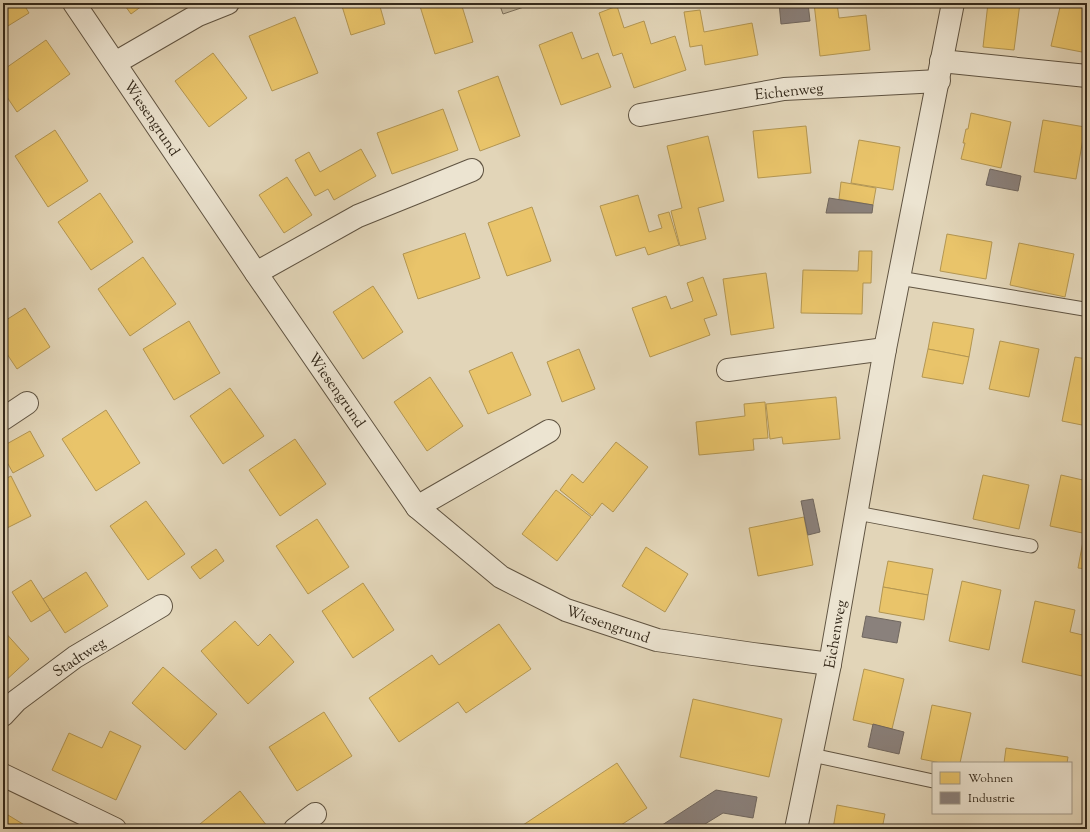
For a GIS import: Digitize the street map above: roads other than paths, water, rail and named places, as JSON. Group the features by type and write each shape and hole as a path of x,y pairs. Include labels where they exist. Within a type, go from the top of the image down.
{"street":[{"name":"Wiesengrund","path":"74,3 256,273 417,507 501,577 566,610 657,640 830,664"},
{"name":"Wiesengrund","path":"115,63 198,15 228,3"},
{"name":"Eichenweg","path":"796,829 830,664 899,278 953,3"},
{"name":"Eichenweg","path":"640,114 784,89 940,71 1087,76"},
{"path":"256,273 358,216 472,170"},
{"path":"728,370 886,349"},
{"path":"3,419 27,403"},
{"path":"417,507 549,430"},
{"name":"Stadtweg","path":"3,714 16,701 75,657 161,606"},
{"path":"3,775 115,829"},
{"path":"295,829 315,814"}],"lane":[{"path":"899,278 1084,309"},
{"path":"856,513 1031,546"},
{"path":"812,755 932,781"}]}
